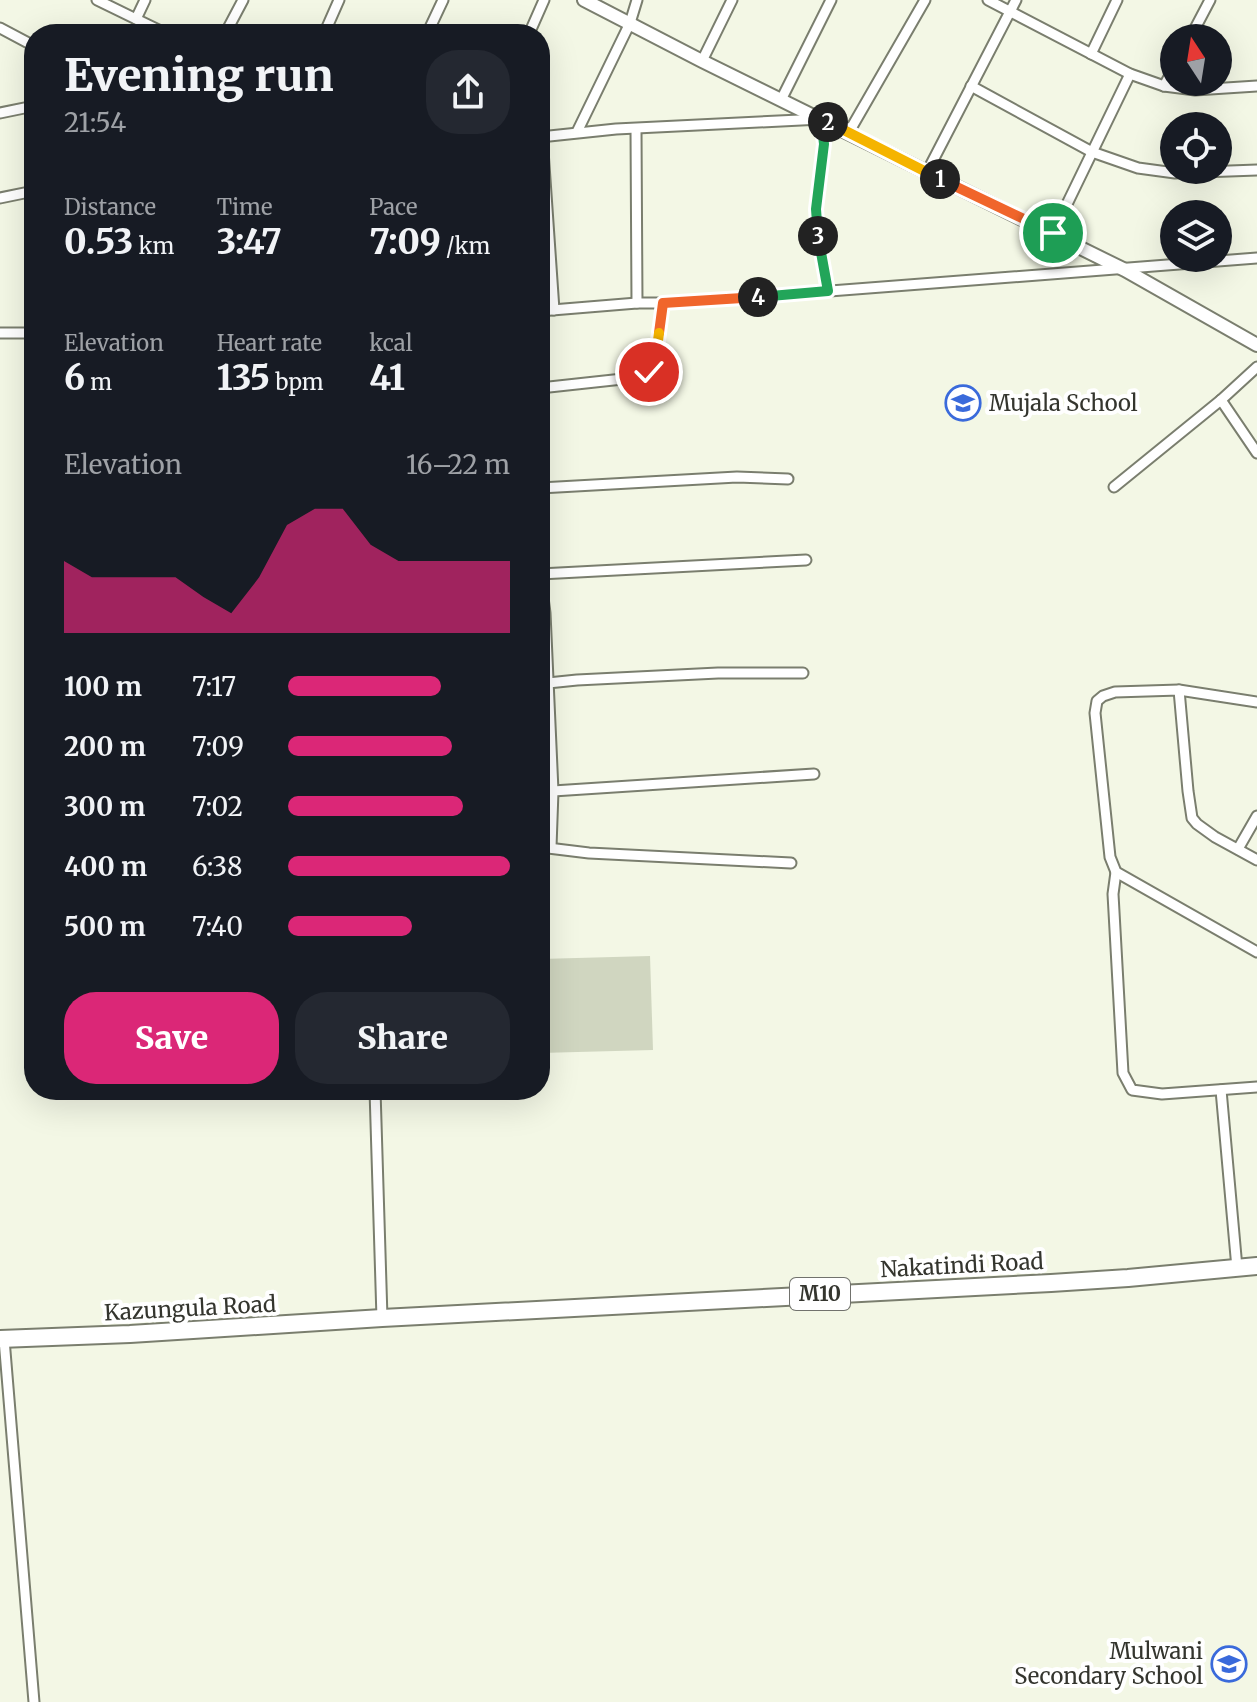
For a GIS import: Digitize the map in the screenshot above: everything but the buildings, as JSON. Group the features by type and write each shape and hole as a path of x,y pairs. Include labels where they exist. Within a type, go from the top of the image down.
{"highway":[{"name":"Nakatindi Road","path":"382,1318 1051,1283 1257,1266"},
{"name":"Kazungula Road","path":"2,1339 382,1318"}],"street":[{"path":"97,0 146,24"},
{"path":"136,19 145,0"},
{"path":"230,24 243,0"},
{"path":"328,24 339,0"},
{"path":"432,24 443,0"},
{"path":"533,24 544,0"},
{"path":"584,0 1053,233 1257,345"},
{"path":"577,132 630,23 637,0"},
{"path":"702,61 732,0"},
{"path":"781,100 831,0"},
{"path":"849,132 925,0"},
{"path":"988,0 1130,74 1160,85"},
{"path":"927,172 1016,0"},
{"path":"1091,54 1117,0"},
{"path":"1197,24 1210,0"},
{"path":"0,28 24,41"},
{"path":"1053,233 1130,74"},
{"path":"971,86 1092,152 1138,168 1175,173 1257,170"},
{"path":"1232,88 1257,86"},
{"path":"0,113 24,108"},
{"path":"550,135 821,119"},
{"path":"821,119 824,144 816,218 828,291"},
{"path":"636,129 637,303"},
{"path":"0,198 24,193"},
{"path":"550,256 554,310"},
{"path":"550,310 1257,258"},
{"path":"550,387 641,377 649,372 655,363 663,303"},
{"path":"0,333 24,333"},
{"path":"1114,487 1257,367"},
{"path":"1221,400 1257,453"},
{"path":"550,487 737,477 788,479"},
{"path":"550,573 806,560"},
{"path":"550,683 718,673 803,673"},
{"path":"1257,702 1179,690 1115,692 1097,701 1095,713 1110,857 1116,872 1113,894 1123,1073 1132,1090 1162,1094 1257,1087"},
{"path":"1179,690 1192,818 1215,837 1257,860"},
{"path":"550,726 553,791 551,847 589,853 791,863"},
{"path":"553,791 814,774"},
{"path":"1238,849 1257,816"},
{"path":"1116,872 1257,952"},
{"path":"1221,1090 1237,1268"},
{"path":"375,1100 382,1318"},
{"path":"2,1339 34,1702"}],"green space":[{"path":"650,956 653,1050 550,1053 550,959"}],"place":[{"name":"Mujala School","path":"963,403"},
{"name":"Mulwani Secondary School","path":"1229,1664"}],"route":[{"path":"649,372 655,363 663,303 828,291 816,226 824,144 821,119 1053,233"}]}
